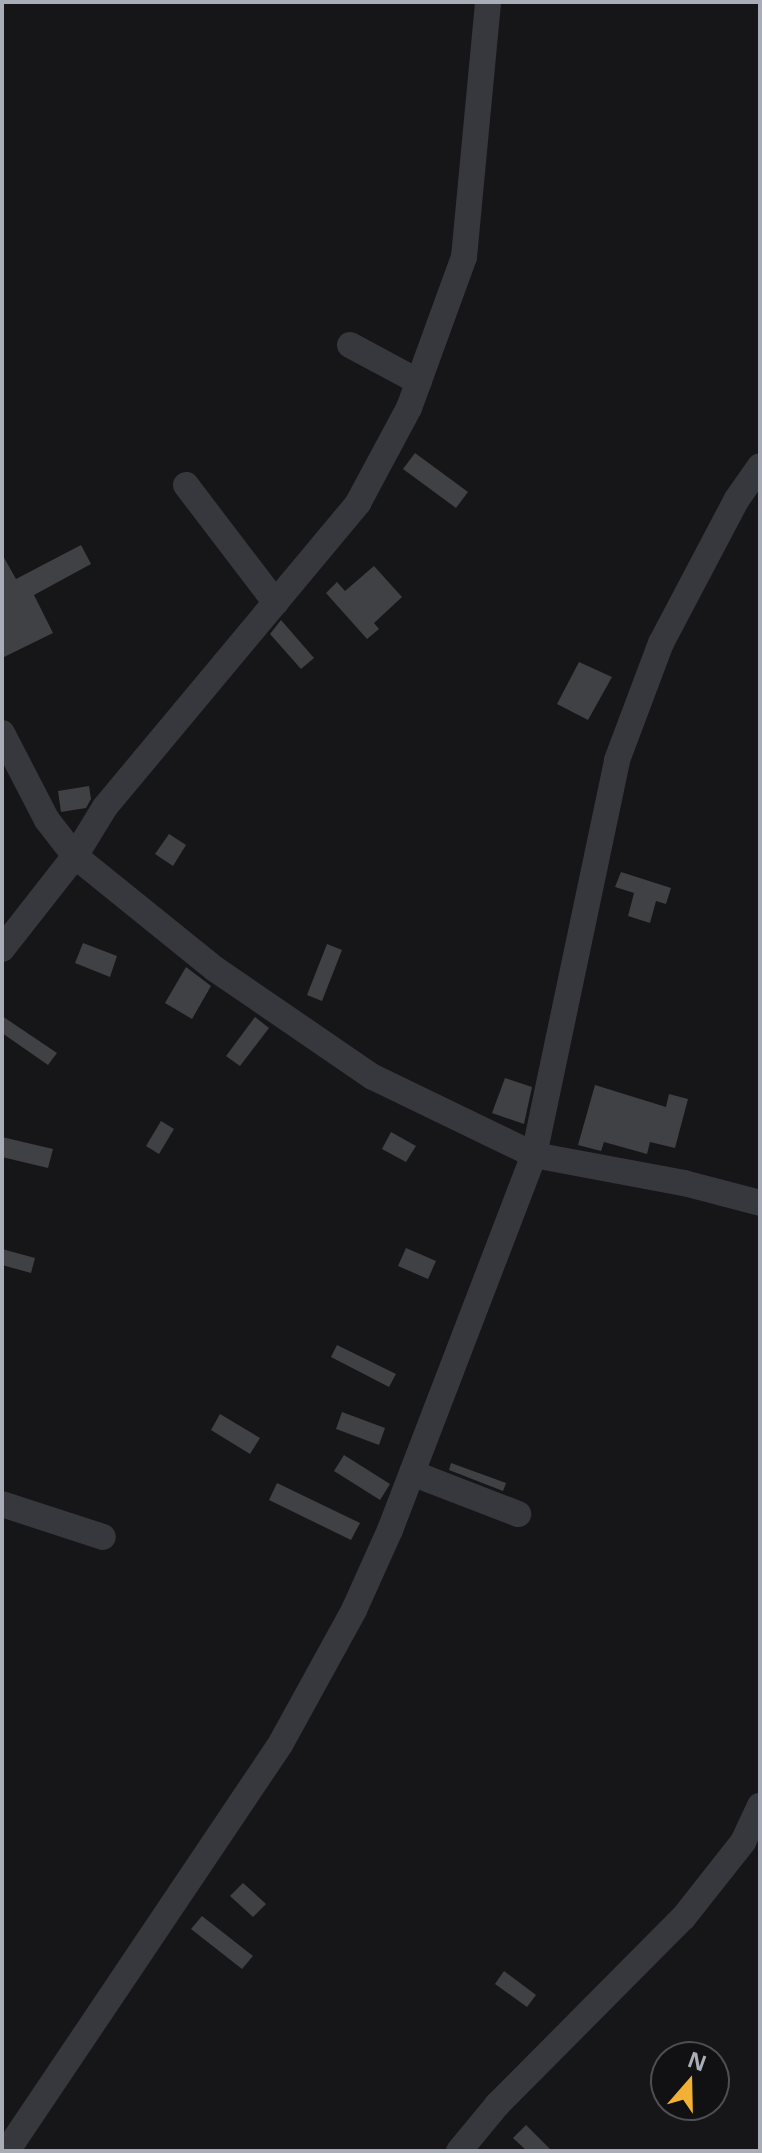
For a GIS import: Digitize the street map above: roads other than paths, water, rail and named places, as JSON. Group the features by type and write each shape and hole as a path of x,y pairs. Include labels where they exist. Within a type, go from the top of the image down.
{"street":[{"path":"2,949 75,856 105,807 358,503 409,408 464,257 488,2"},
{"path":"350,345 419,382"},
{"path":"16,2148 281,1743 354,1610 412,1473 534,1155 617,760 661,643 737,499 760,466"},
{"path":"186,485 276,603"},
{"path":"2,733 47,820 75,856 215,969 373,1077 534,1155 684,1183 760,1203"},
{"path":"412,1473 518,1514"},
{"path":"2,1504 103,1537"},
{"path":"459,2151 497,2105 683,1918 743,1842 760,1806"}]}
